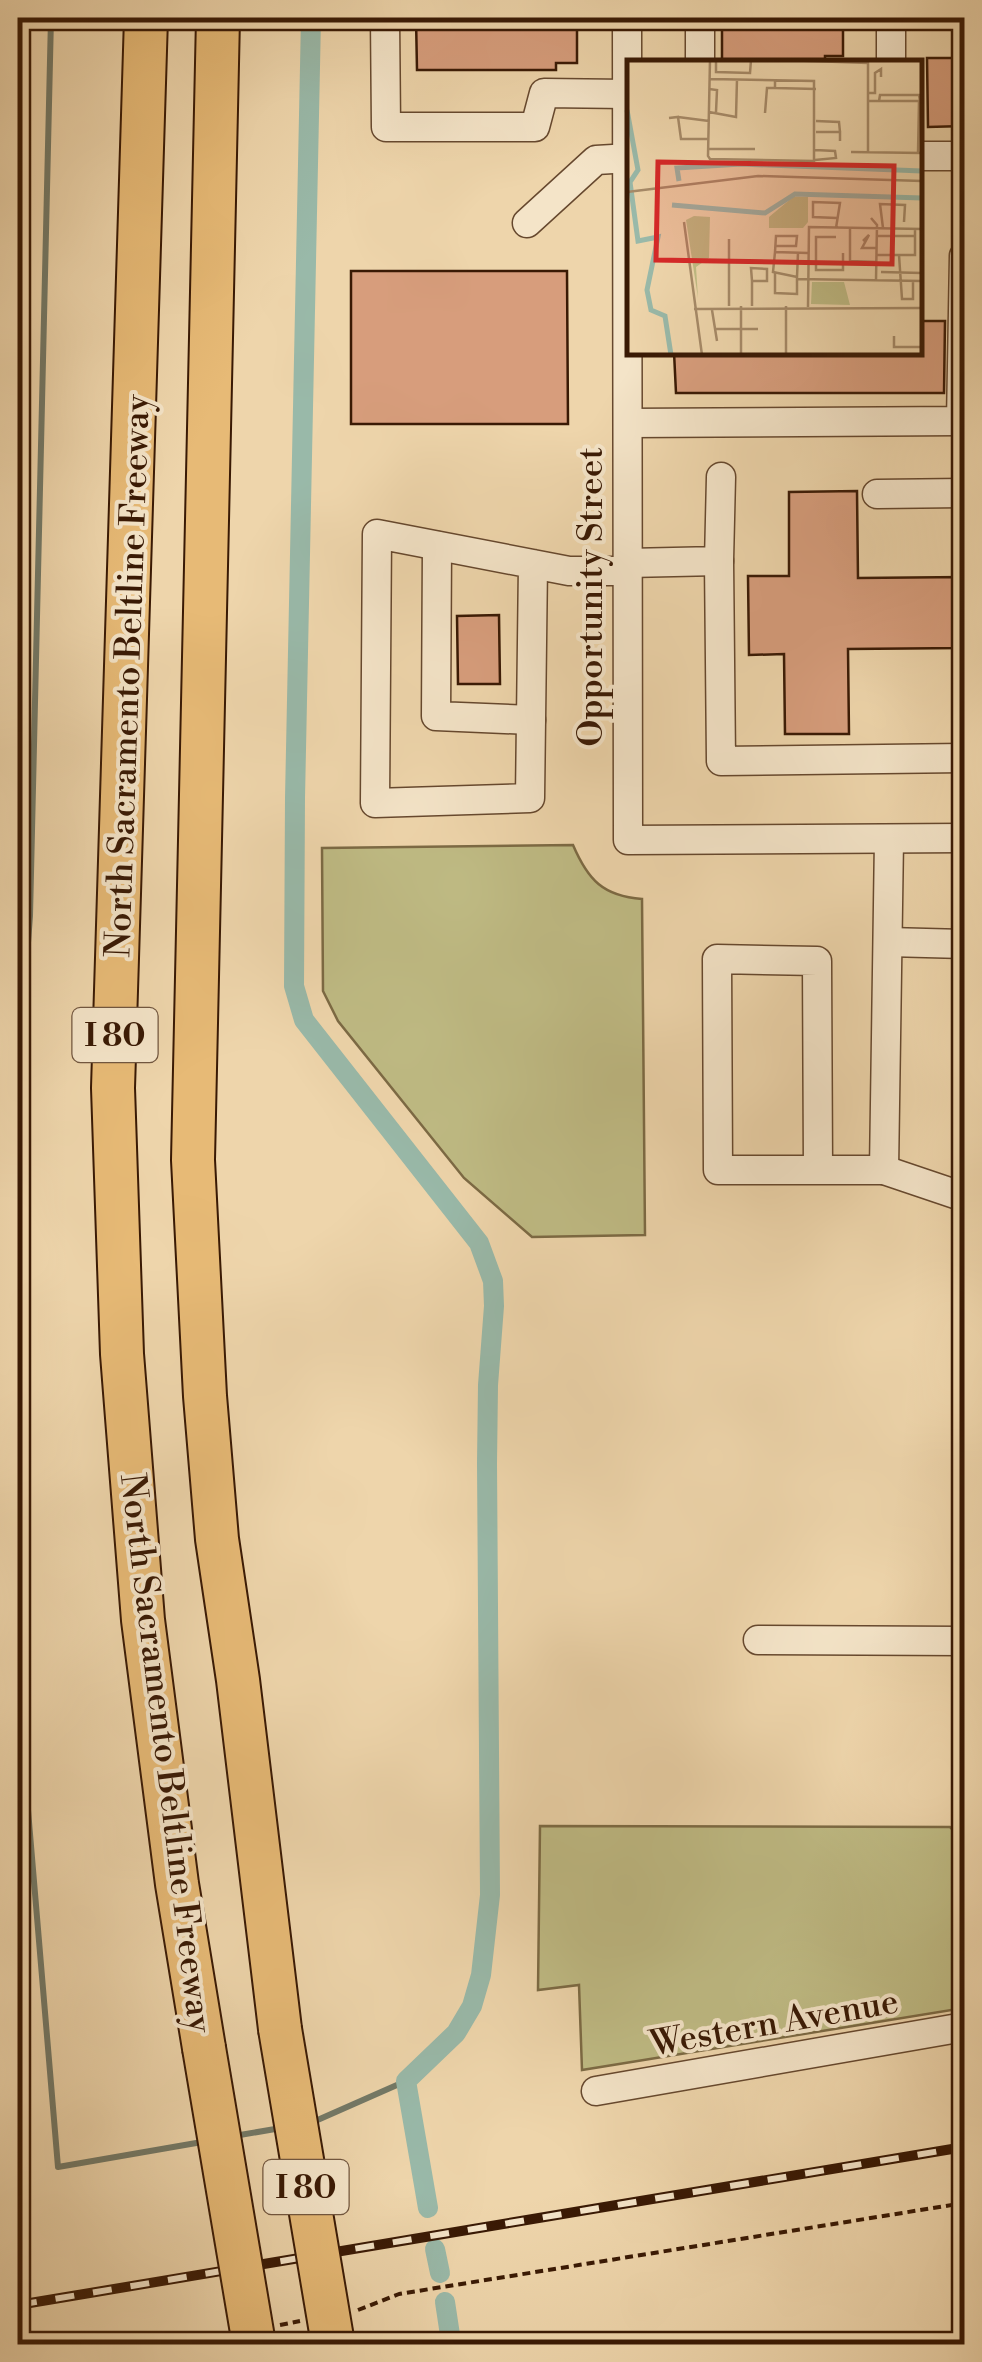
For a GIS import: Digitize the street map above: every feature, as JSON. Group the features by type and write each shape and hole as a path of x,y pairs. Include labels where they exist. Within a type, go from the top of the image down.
{"highway":[{"name":"North Sacramento Beltline Freeway","path":"146,18 114,1107 122,1354 143,1620 177,1884 253,2335"},
{"name":"North Sacramento Beltline Freeway","path":"218,18 193,1160 217,1539 280,2029 330,2325"}],"street":[{"path":"386,18 386,127 535,126 544,93 627,94"},
{"name":"Opportunity Street","path":"627,18 627,94"},
{"path":"700,18 700,60"},
{"path":"890,18 891,60"},
{"path":"922,156 964,156"},
{"path":"527,223 596,160 627,158"},
{"path":"628,423 961,421 964,256"},
{"name":"Opportunity Street","path":"628,355 628,840 964,838"},
{"path":"721,478 721,761 964,758"},
{"path":"878,494 964,494"},
{"path":"533,564 530,798 375,804 377,534 437,546 533,564 569,571 719,561"},
{"path":"437,546 436,716 532,720"},
{"path":"884,1170 889,838"},
{"path":"888,942 964,944"},
{"path":"818,1170 817,961 717,959 718,1170 818,1170 884,1170 964,1197"},
{"path":"758,1640 964,1642"},
{"name":"Western Avenue","path":"596,2091 964,2028"}],"path":[{"path":"172,2344 330,2325 399,2294 964,2203"}],"shaded area":[{"path":"573,845 598,884 617,894 642,899 645,1235 532,1237 464,1178 338,1021 323,991 322,848"},
{"path":"540,1826 950,1827 964,1841 964,2008 582,2070 579,1985 538,1990"}],"building":[{"path":"416,18 577,18 577,63 556,63 556,70 417,70"},
{"path":"843,18 843,56 825,56 825,60 722,60 722,19"},
{"path":"927,58 964,58 964,126 928,127"},
{"path":"351,271 567,271 568,424 351,424"},
{"path":"922,321 945,321 944,393 676,393 674,355 922,355"},
{"path":"857,491 858,578 964,577 964,648 848,649 849,734 785,734 784,654 749,655 748,576 789,576 789,492"},
{"path":"499,615 500,684 458,684 457,616"}],"waterway":[{"path":"18,1076 30,916 51,18"},
{"path":"311,18 294,986 304,1020 479,1243 493,1281 487,1463 490,1895 481,1975 472,2006 456,2033 406,2081 428,2208"},
{"path":"18,1691 58,2167 202,2142"},
{"path":"313,2122 406,2081"},
{"path":"234,2136 281,2128"},
{"path":"435,2249 440,2273"},
{"path":"445,2302 450,2335"},
{"path":"754,2344 753,2341 774,2344"}],"railway":[{"path":"18,2305 964,2147"}]}
